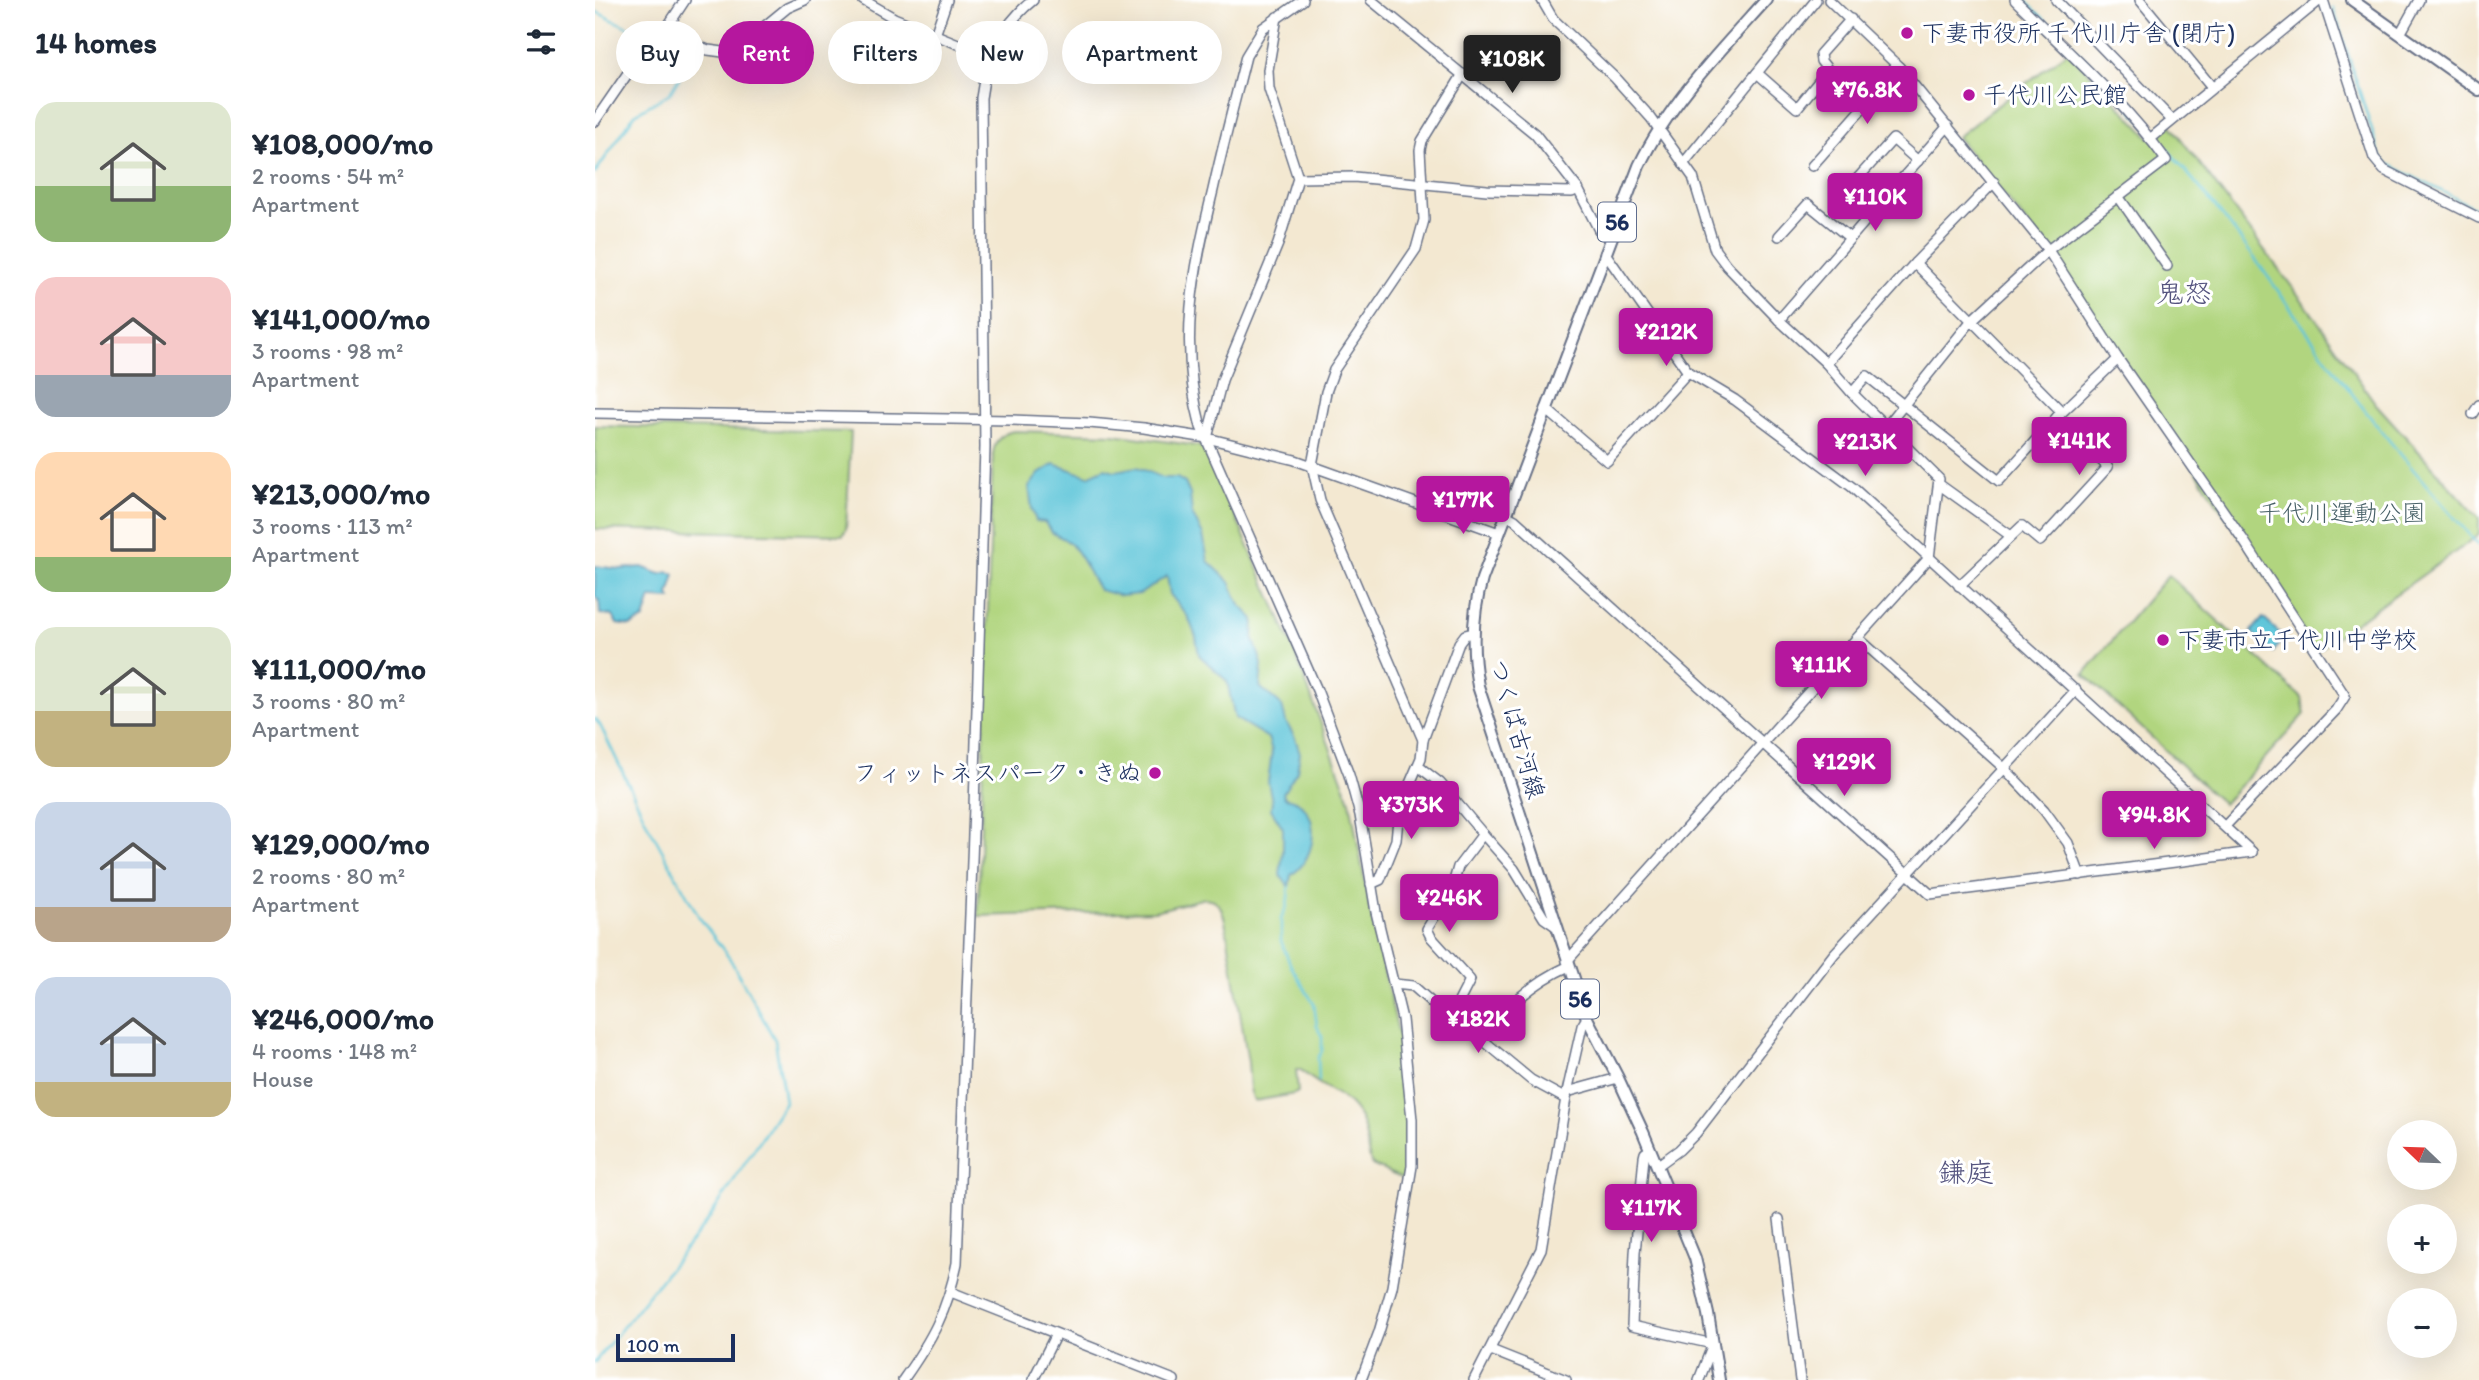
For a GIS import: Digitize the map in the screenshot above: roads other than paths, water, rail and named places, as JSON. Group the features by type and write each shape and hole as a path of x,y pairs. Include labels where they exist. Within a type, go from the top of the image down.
{"main road":[{"name":"つくば古河線","path":"1719,1380 1695,1258 1618,1078 1587,1018 1478,686 1473,633 1478,593 1499,533 1639,166 1659,130 1721,50 1766,0"},
{"path":"2352,0 2479,90"}],"street":[{"path":"670,21 685,0"},
{"path":"704,49 723,52 737,49 786,8 804,0"},
{"path":"863,0 901,21"},
{"path":"940,21 947,0"},
{"path":"1012,21 1033,0"},
{"path":"1303,0 1277,17 1256,37 1246,56 1197,254 1190,298 1189,334 1198,416 1317,690 1349,775 1360,815 1371,884 1394,984 1408,1065 1413,1130 1412,1166 1392,1287 1361,1380"},
{"path":"1371,0 1535,134 1578,189 1600,232 1611,238"},
{"path":"1484,1041 1500,1015 1568,963 1929,558 1940,485 1940,480 1727,266 1715,250 1693,177 1651,118 1615,78 1553,19 1542,0"},
{"path":"1683,164 1816,0"},
{"path":"1829,0 1899,66 2047,250 2118,359 2242,538 2345,696 2336,710 2226,825"},
{"path":"1886,427 1972,320 2047,250 2166,160 2077,60 2015,0"},
{"path":"2056,0 2172,120"},
{"path":"2140,0 2212,87"},
{"path":"2150,139 2322,0 2374,158 2384,170 2479,218"},
{"path":"2400,34 2420,0"},
{"path":"1207,438 1222,380 1277,244 1299,178 1269,89 1268,71 1277,17"},
{"path":"1758,73 1797,108 1828,70 1821,61 1820,54 1851,19"},
{"path":"1812,166 1899,66"},
{"path":"1423,740 1320,500 1312,465 1326,392 1334,370 1416,249 1424,220 1420,150 1422,141 1463,74"},
{"path":"595,121 623,84"},
{"path":"903,1380 930,1342 951,1292 957,1262 960,1222 985,419 982,84"},
{"path":"1779,320 1948,126"},
{"path":"1867,218 1841,197 1893,139 1918,161"},
{"path":"1299,178 1354,177 1506,191 1572,192 1578,189"},
{"path":"1826,363 1915,263 1994,182"},
{"path":"2118,196 2167,266"},
{"path":"1779,236 1808,204 1850,238"},
{"path":"1506,515 1515,520 1930,894 2252,852 2226,825 1852,487 1735,400 1688,372 1605,253"},
{"path":"1915,263 1972,320 2108,467 2040,541 2022,526 1959,586"},
{"path":"1852,393 1867,376 1999,481 2060,415 2118,359"},
{"path":"1546,409 1607,461 1688,372"},
{"path":"2473,414 2479,405"},
{"path":"595,413 1089,423 1207,438 1312,465 1499,533"},
{"path":"1940,485 2011,536"},
{"path":"1371,884 1380,880 1396,840 1399,809 1419,766 1423,740 1459,643 1465,635 1473,633"},
{"path":"1858,638 2004,768 2044,810 2068,843 2080,875"},
{"path":"1657,1166 1696,1133 1834,954 2076,690"},
{"path":"1419,766 1440,783 1514,869 1544,918 1557,927"},
{"path":"1450,1018 1470,980 1427,929 1452,887 1458,867 1483,834"},
{"path":"1394,984 1413,986 1531,1080 1567,1096 1618,1078"},
{"path":"1474,1380 1541,1249 1567,1096 1582,1026 1587,1018"},
{"path":"1650,1150 1644,1157 1635,1253 1632,1325 1713,1344 1699,1380"},
{"path":"1779,1219 1800,1380"},
{"path":"951,1292 1174,1380"},
{"path":"1033,1380 1056,1334"},
{"path":"1491,1350 1566,1380"}],"water":[{"path":"1054,464 1088,476 1105,468 1115,471 1137,467 1163,478 1177,478 1185,483 1190,494 1192,514 1203,535 1208,561 1230,582 1240,605 1254,619 1253,637 1262,664 1260,687 1282,706 1300,753 1297,771 1283,793 1285,798 1297,802 1306,810 1313,832 1307,856 1291,875 1289,887 1280,875 1283,828 1271,809 1268,782 1272,751 1268,738 1235,718 1227,681 1199,655 1196,637 1188,617 1170,594 1167,576 1140,594 1121,596 1099,590 1070,543 1051,532 1045,522 1036,521 1029,487 1039,474"},
{"path":"595,566 620,569 642,567 660,574 675,574 669,595 671,599 651,598 644,619 631,626 617,624 613,616 600,614 599,600 595,597"},
{"path":"2263,618 2285,638 2273,652 2251,632"}],"waterway":[{"path":"2024,0 2102,77 2199,187 2240,238 2360,404 2479,546"},
{"path":"2333,8 2380,156 2386,163 2479,210"},
{"path":"595,11 690,60 670,93 635,114 595,173"},
{"path":"595,719 648,825 699,917 730,959 775,1040 785,1102 708,1220 595,1362"},
{"path":"1289,887 1287,906 1281,919 1281,941 1291,966 1314,1004 1317,1026 1322,1037 1322,1051 1318,1058 1319,1081"}],"place":[{"name":"下妻市役所 千代川庁舎 (閉庁)","path":"1907,33"},
{"name":"千代川公民館","path":"1969,95"},
{"name":"下妻市立千代川中学校","path":"2163,640"},
{"name":"フィットネスパーク・きぬ","path":"1155,773"}],"district":[{"name":"鬼怒","path":"2184,292"},
{"name":"鎌庭","path":"1966,1172"}],"park label":[{"name":"千代川運動公園","path":"2342,513"}]}
